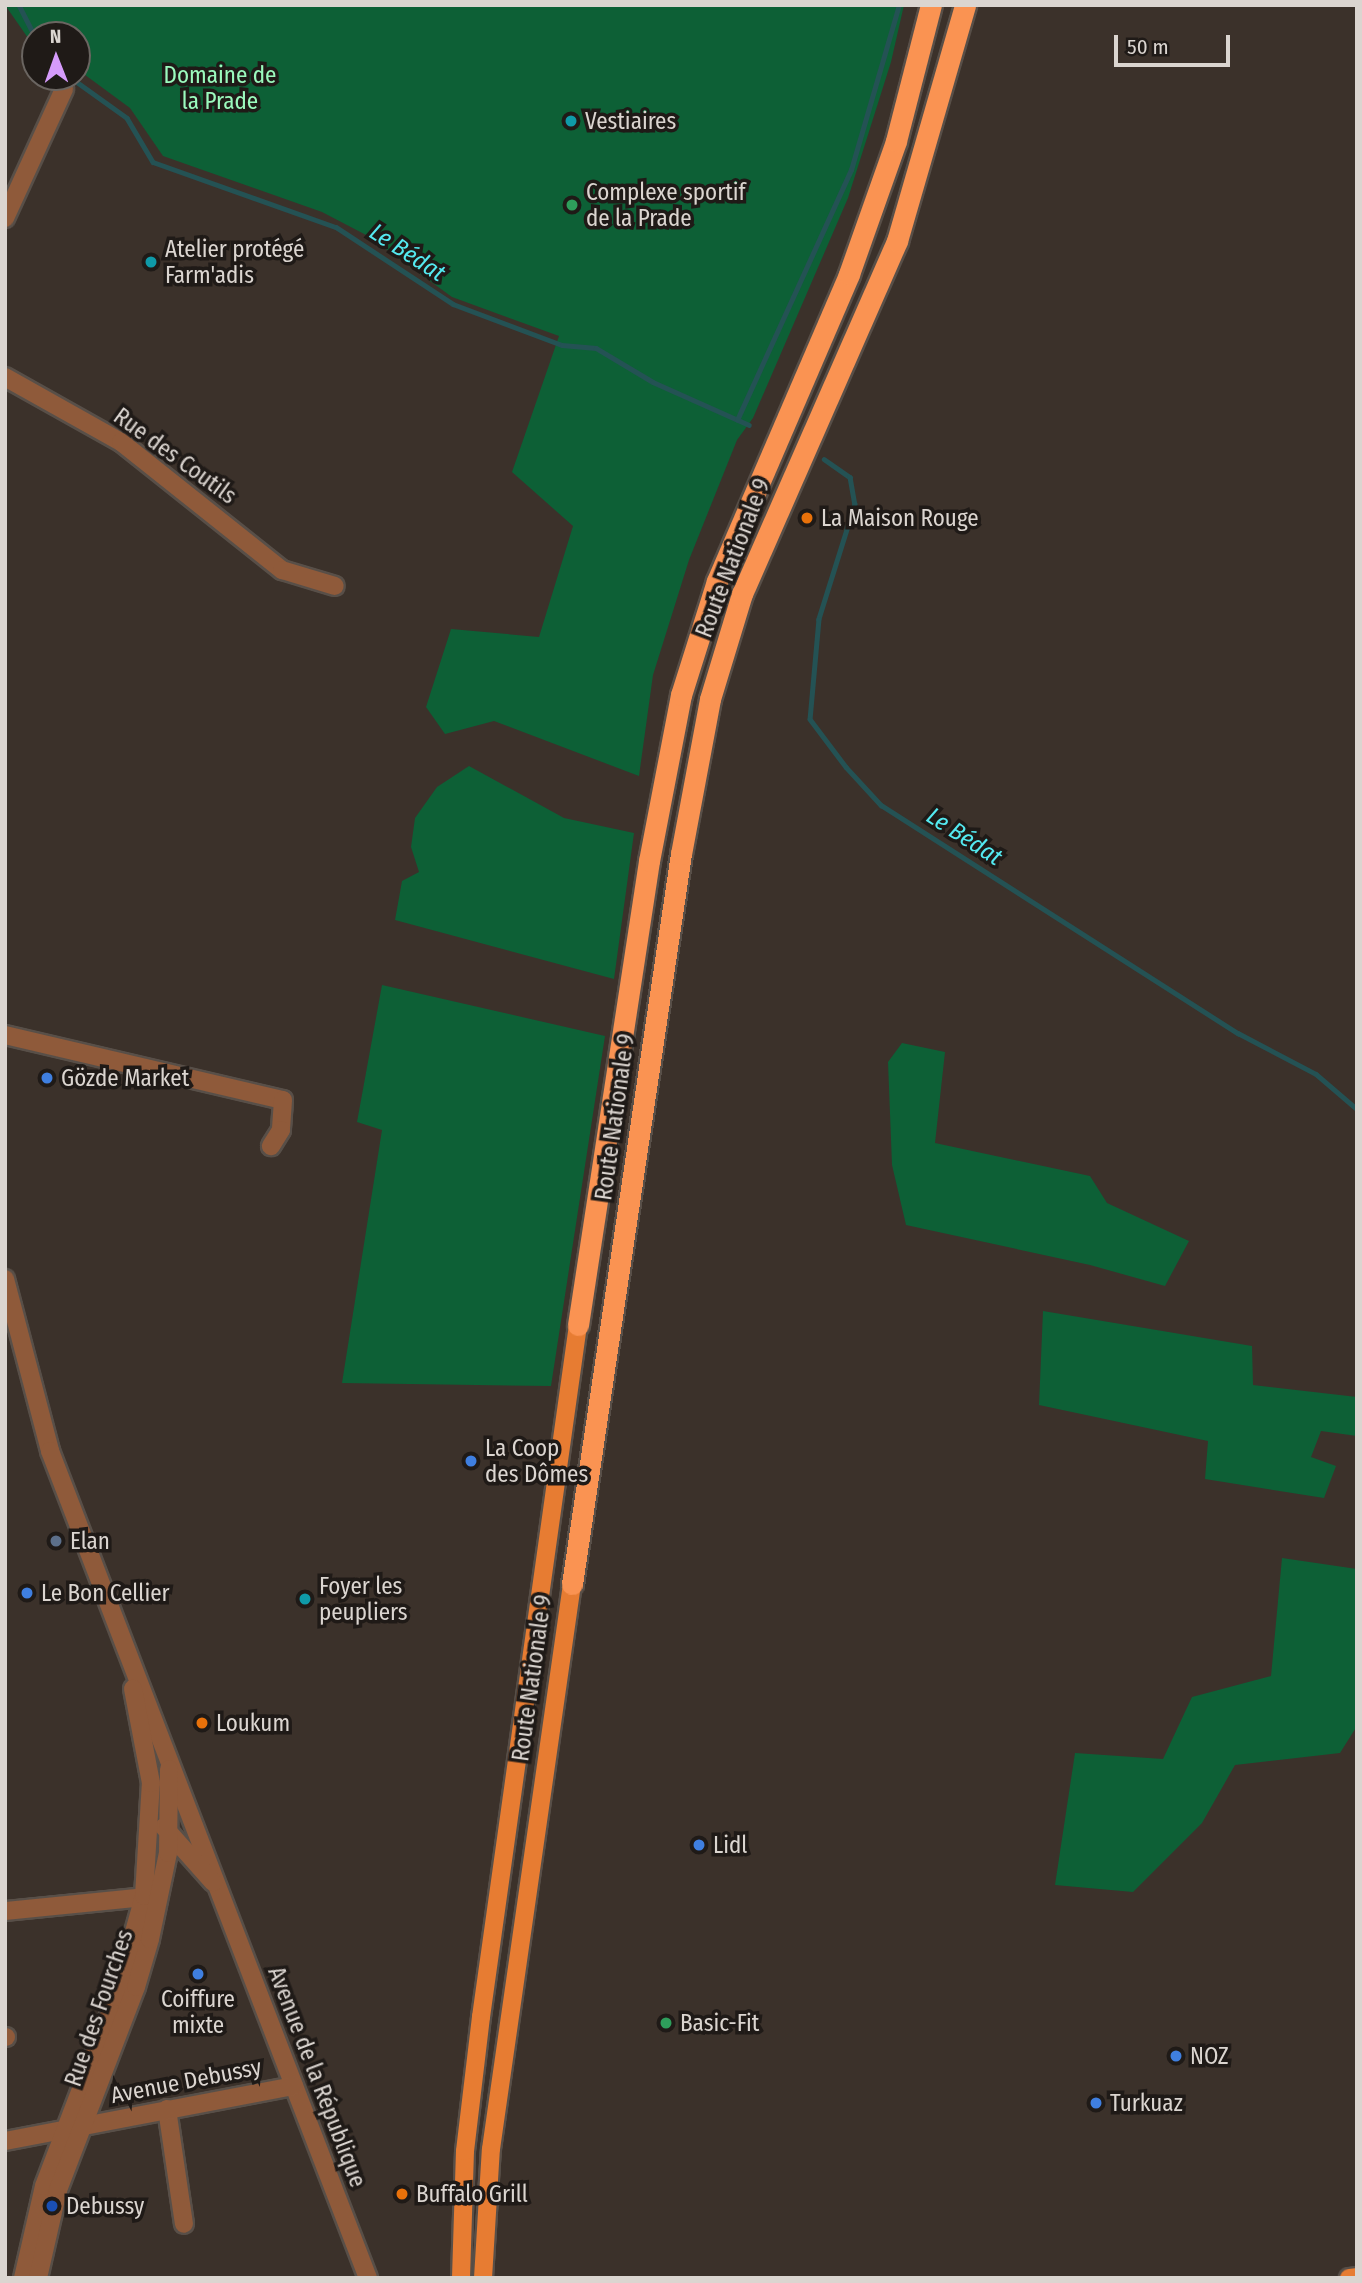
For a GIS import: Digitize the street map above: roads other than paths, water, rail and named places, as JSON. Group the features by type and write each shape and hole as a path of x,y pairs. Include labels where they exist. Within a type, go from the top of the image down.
{"highway":[{"name":"Route Nationale 9","path":"578,1325 671,740 698,633 849,274 895,141 931,5"},
{"name":"Route Nationale 9","path":"572,1584 681,854 710,699 742,594 897,241 965,5"}],"main road":[{"path":"461,2278 466,2151 481,2017 578,1325"},
{"name":"Route Nationale 9","path":"483,2278 491,2149 572,1584"},
{"path":"1349,2278 1357,2277"}],"street":[{"path":"5,218 63,91"},
{"name":"Rue des Coutils","path":"5,377 121,442 282,570 335,586"},
{"path":"5,1035 283,1100 281,1130 271,1146"},
{"path":"5,1279 50,1451 167,1748"},
{"path":"110,1608 149,1760 151,1815 169,1831 222,1894"},
{"name":"Rue des Fourches","path":"38,2278 52,2206 136,1987 153,1896 169,1831 167,1748"},
{"name":"Avenue de la République","path":"167,1748 368,2278"},
{"name":"Rue des Fourches","path":"23,2278 31,2230 65,2129 153,1896 151,1815"},
{"path":"5,1911 153,1896"},
{"name":"Avenue Debussy","path":"5,2140 294,2086"},
{"path":"167,2109 184,2224"}],"waterway":[{"name":"Le Bédat","path":"19,5 27,21"},
{"path":"737,420 851,170 899,5"},
{"name":"Le Bédat","path":"89,91 127,118 153,162 336,227 453,304 562,345 596,348 653,382 749,425"},
{"name":"Le Bédat","path":"824,459 850,477 855,504 819,619 810,719 846,767 881,805 1238,1033 1316,1074 1357,1109"}],"place":[{"name":"Vestiaires","path":"571,121"},
{"name":"Complexe sportif de la Prade","path":"572,205"},
{"name":"Atelier protégé Farm'adis","path":"151,262"},
{"name":"La Maison Rouge","path":"807,518"},
{"name":"Gözde Market","path":"47,1078"},
{"name":"La Coop des Dômes","path":"471,1461"},
{"name":"Elan","path":"56,1541"},
{"name":"Le Bon Cellier","path":"27,1593"},
{"name":"Foyer les peupliers","path":"305,1599"},
{"name":"Loukum","path":"202,1723"},
{"name":"Lidl","path":"699,1845"},
{"name":"Coiffure mixte","path":"198,1974"},
{"name":"Basic-Fit","path":"666,2023"},
{"name":"NOZ","path":"1176,2056"},
{"name":"Turkuaz","path":"1096,2103"},
{"name":"Buffalo Grill","path":"402,2194"},
{"name":"Debussy","path":"52,2206"}],"park label":[{"name":"Domaine de la Prade","path":"220,88"}]}
